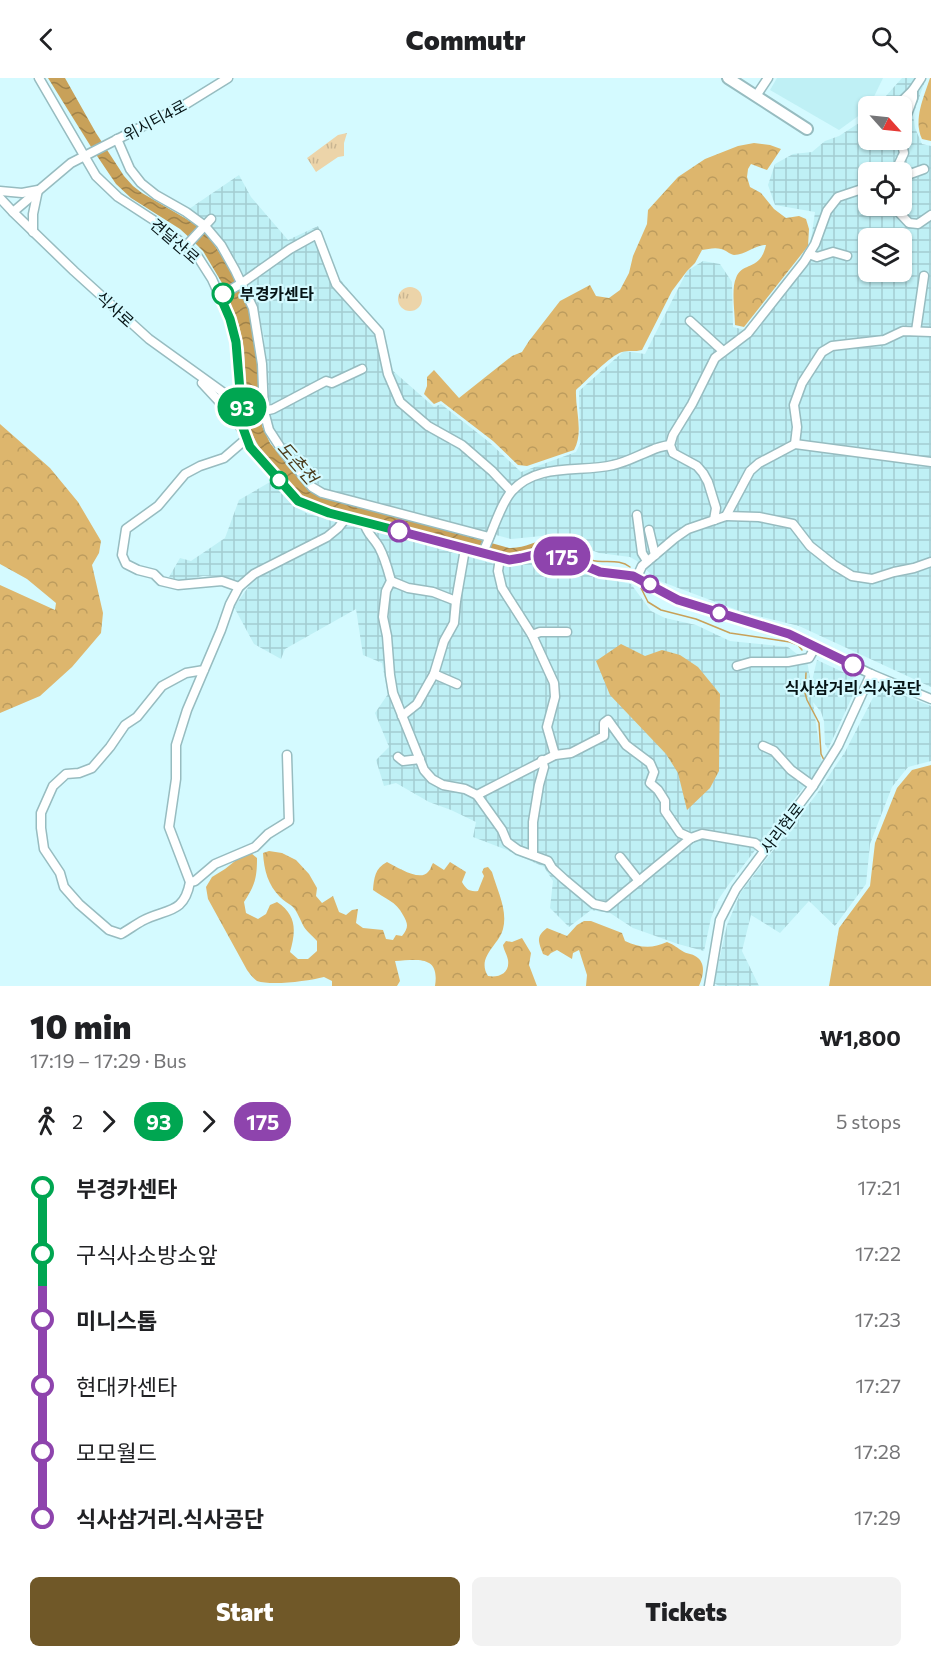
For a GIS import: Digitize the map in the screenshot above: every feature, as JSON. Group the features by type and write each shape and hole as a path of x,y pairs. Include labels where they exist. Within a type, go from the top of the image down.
{"main road":[{"path":"728,78 807,129"}],"street":[{"name":"견달산로","path":"39,78 88,155 96,176 118,197 188,245 222,295 236,342 245,436"},
{"name":"위시티4로","path":"88,155 186,104 228,78"},
{"path":"756,96 768,78"},
{"path":"906,96 921,78"},
{"path":"912,90 912,96"},
{"path":"115,141 130,169 141,183 156,195 206,224 221,245 253,308 262,364 264,415 269,430 312,487 322,493 488,539"},
{"path":"13,212 71,163 88,155"},
{"path":"912,173 924,169"},
{"path":"0,191 22,193 38,190"},
{"path":"33,232 33,214 38,190"},
{"path":"714,520 716,508 708,483 697,466 673,453 670,445 673,435 692,404 715,358 748,333 804,262 815,244 827,211 838,197 858,191"},
{"name":"식사로","path":"0,198 33,232 148,339 242,406"},
{"path":"902,216 909,223 918,224 931,215"},
{"path":"188,245 206,224"},
{"path":"222,295 290,249 317,234 336,284 379,332 388,374 400,402 428,426 462,445 511,491"},
{"path":"809,254 817,257 833,252 847,256"},
{"path":"916,331 924,276"},
{"path":"690,321 723,351"},
{"path":"795,444 797,427 794,405 802,383 822,352 832,346 884,340 903,331 931,332"},
{"path":"244,418 264,415 326,381 332,383 362,369"},
{"path":"198,375 201,382 228,411 250,447 298,501 364,522 500,558 509,560 545,552 557,554 600,572 637,577 678,600 789,634 871,674 931,699"},
{"path":"239,587 222,581 178,585 126,564 122,555 126,529 158,506 185,474 200,466 225,458 245,436"},
{"path":"726,516 750,471 759,463 795,444 931,462"},
{"path":"482,553 511,491 522,482 531,477 560,469 610,466 622,463 653,449 670,445"},
{"path":"637,516 642,554 647,561"},
{"path":"637,577 647,561 688,529 726,516 759,517 793,524 810,546 852,576 872,579 931,562"},
{"path":"204,670 186,673 162,686 137,717 125,725 92,768 79,773 66,774 53,786 41,813 44,849 60,873 64,887 79,904 109,930 121,934 142,921 180,906 188,892 190,882 169,827 176,779 176,745 187,710 204,670 221,630 230,604 239,587 254,574 327,537 347,517"},
{"path":"364,522 367,532 379,546 386,561 391,581 386,591 383,617 393,693 424,770 432,779 443,785 465,789 477,795 502,830 507,842 518,850 548,861 552,868 594,904 607,907 692,837 702,834 755,843 764,850"},
{"path":"648,530 655,555"},
{"path":"402,716 417,704 434,674 444,641 454,623 465,549"},
{"path":"500,558 498,571 502,588 532,635 554,683 555,697 547,727 555,755"},
{"path":"391,581 408,588 433,592 456,601"},
{"path":"532,635 540,632 567,632"},
{"path":"737,666 751,662 788,662 809,658 816,646"},
{"path":"434,674 457,684"},
{"name":"사리현로","path":"709,986 720,920 736,889 813,786 838,747 871,674"},
{"path":"477,795 542,760 555,755 571,753 604,736 604,723 608,720 626,745 650,763 654,772 650,783 665,801 665,811 680,833 692,837"},
{"path":"763,746 774,751 791,770 813,786"},
{"path":"190,882 195,881 215,864 255,847 268,834 289,821 287,755"},
{"path":"398,757 403,761 420,759"},
{"path":"533,855 533,822 544,767 542,760"},
{"path":"620,857 639,881"}],"shaded area":[{"path":"777,78 883,78 874,96 858,96 858,116 839,130 770,90"},
{"path":"902,78 926,78 913,115 915,128 922,144 931,146 931,687 799,626 745,613 657,580 630,557 599,553 552,535 511,539 324,489 308,476 270,428 264,338 252,292 224,241 189,209 239,175 251,197 288,240 318,226 339,278 380,328 392,370 434,407 441,404 489,442 521,472 576,452 580,444 579,391 624,351 645,354 687,271 703,261 720,264 732,282 733,327 745,330 810,247 815,212 775,205 768,185 775,164 793,154 812,152 825,141 839,136 858,124 858,150 912,150 912,96 886,96"},
{"path":"270,482 294,506 308,514 498,565 510,567 540,558 548,558 588,575 631,584 651,611 665,618 696,625 730,641 788,647 797,654 806,654 811,685 817,660 860,680 828,749 825,744 824,721 821,712 813,702 822,766 718,900 711,918 704,951 633,928 610,913 591,910 569,927 550,908 553,881 544,867 473,837 476,822 429,802 396,783 384,786 376,760 389,747 375,713 388,694 382,663 363,655 356,609 285,649 281,659 254,644 234,607 249,586 226,577 203,576 180,581 169,577 180,558 191,561 225,538 239,500"},
{"path":"879,686 931,706 931,761 908,767 892,787 870,844 866,884 835,926 809,901 780,933 751,915 742,951 759,986 719,986 714,983 727,925 741,892 816,795 845,752"}],"green space":[{"path":"930,78 931,141 922,139 919,124 920,108"},
{"path":"347,133 344,156 338,157 316,172 307,158 338,135"},
{"path":"754,143 781,149 767,170 751,164 747,177 750,187 761,193 774,209 786,218 799,216 806,219 809,229 808,246 744,327 735,325 733,295 736,278 742,269 760,259 766,245 734,255 719,248 702,250 695,263 672,291 642,350 624,351 617,354 576,390 579,428 574,450 527,466 518,465 493,441 441,401 434,404 424,394 427,377 434,370 459,398 512,356 522,352 560,301 590,285 596,296 609,298 620,290 629,273 633,256 647,224 648,210 678,177 705,159 738,146"},
{"path":"410,287 415,288 421,294 421,304 415,310 410,311 405,310 399,304 398,299 399,294 405,288"},
{"path":"0,424 50,468 78,502 101,541 99,553 92,565 103,613 101,633 72,667 40,696 0,713 0,585 55,610 56,603 27,579 0,564"},
{"path":"621,644 645,656 662,650 680,655 698,667 720,694 719,771 710,788 687,810 678,773 666,754 610,695 596,661"},
{"path":"931,765 931,986 829,986 839,928 870,886 875,843 897,788 912,770"},
{"path":"269,851 282,853 296,860 309,874 317,888 316,896 322,903 333,896 339,912 346,915 358,909 356,923 363,928 383,930 386,939 393,940 396,935 402,936 407,923 397,906 373,890 376,874 383,864 387,862 408,873 424,875 433,863 444,870 450,862 466,872 462,882 468,890 472,891 478,891 484,876 482,872 488,867 492,872 501,900 504,922 501,935 486,957 485,969 488,976 503,974 508,965 508,958 503,945 506,941 512,942 522,938 531,953 529,965 537,986 435,986 436,976 431,964 419,960 395,961 400,981 397,986 332,986 332,981 324,977 281,983 257,981 247,970 208,899 206,887 212,877 240,857 251,853 257,858 257,871 253,886 244,902 246,913 258,919 266,914 270,905 277,902 284,907 291,918 294,930 290,952 298,959 308,959 317,951 317,941 305,929 294,908 280,897 270,882 263,853"},
{"path":"584,921 591,921 622,933 625,941 636,945 651,947 667,942 695,956 701,961 703,968 699,986 586,986 587,975 579,950 573,953 572,959 557,950 548,956 543,954 539,940 547,928 567,936"}],"water":[{"path":"48,78 65,78 96,133 133,186 195,224 210,238 228,266 248,307 258,365 262,426 270,443 288,466 321,495 509,548 550,540 567,545 563,551 541,546 512,555 326,506 299,494 259,447 251,432 244,349 239,325 222,283 203,251 180,229 131,198 116,184"}],"waterway":[{"name":"도촌천","path":"563,548 591,560 616,562 630,567"},
{"name":"도촌천","path":"641,588 648,602 661,610 696,619 730,633 790,642 798,645 802,650"},
{"name":"도촌천","path":"806,673 805,693 819,723 821,754 824,760"}],"bus line":[{"name":"93","path":"223,294 220,296 230,319 236,342 243,428 250,447 298,501 329,513 399,531"},
{"name":"175","path":"399,531 509,560 549,552 594,570 633,576 678,600 789,634 853,665"}],"place":[{"name":"부경카센타","path":"223,294"},
{"name":"식사삼거리.식사공단","path":"853,665"}]}
